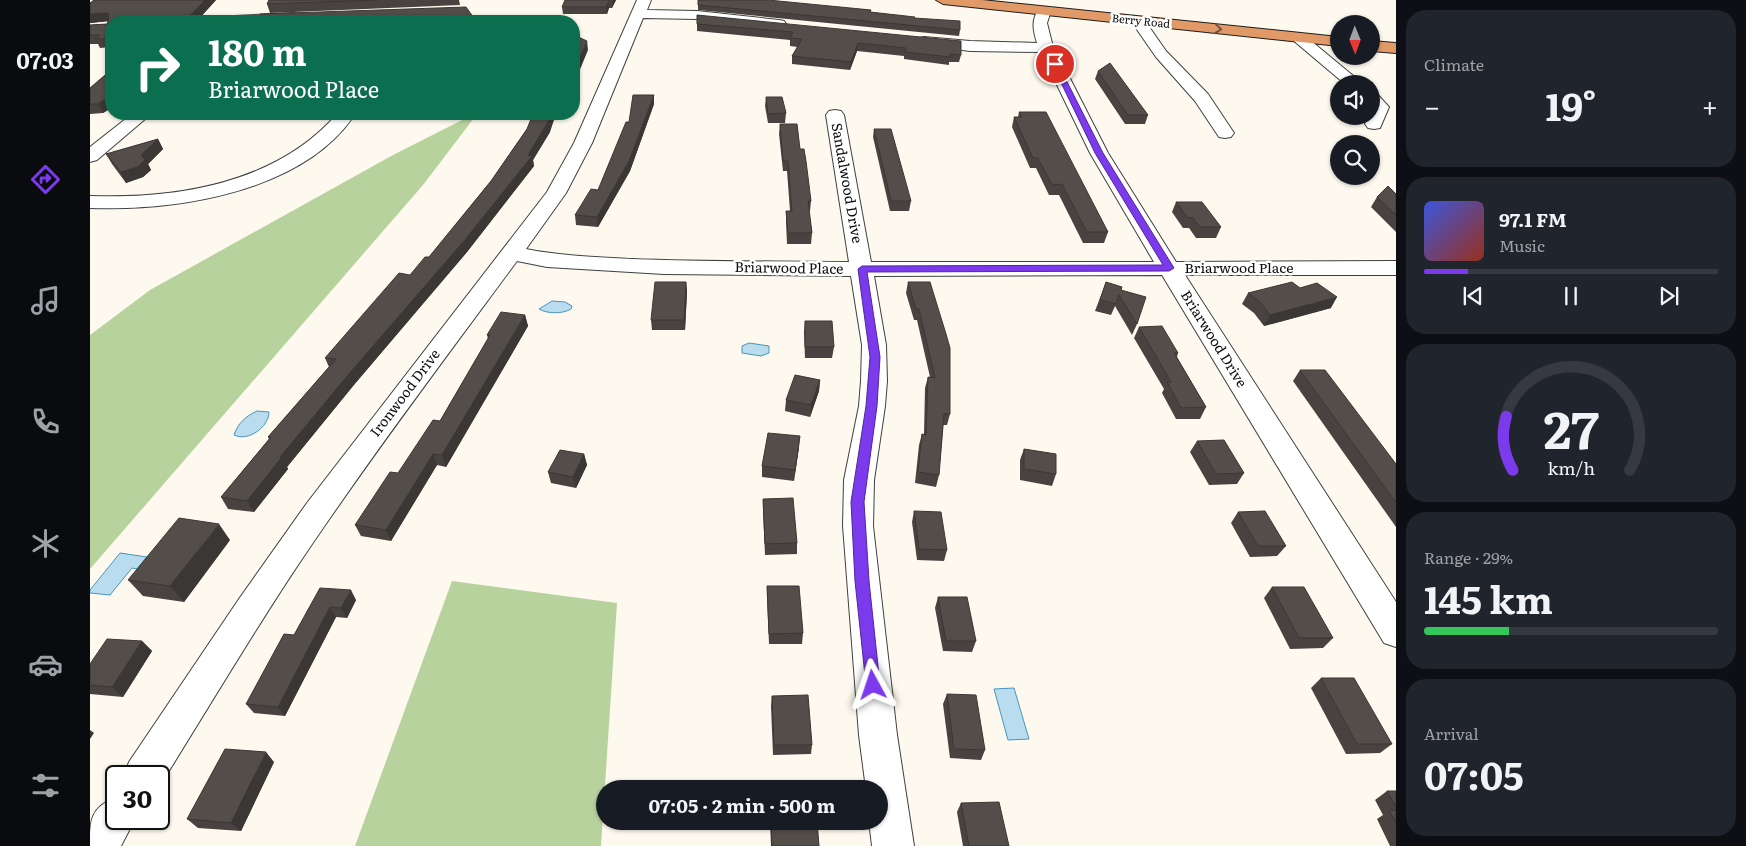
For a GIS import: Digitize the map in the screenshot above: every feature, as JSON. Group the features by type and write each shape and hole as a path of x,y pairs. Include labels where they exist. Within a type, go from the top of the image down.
{"highway":[{"name":"Berry Road","path":"943,0 1047,5 1241,20 1330,29"},
{"name":"Berry Road","path":"1047,5 1138,21 1330,41"},
{"path":"1380,34 1396,35"},
{"path":"1380,47 1396,48"}],"street":[{"name":"Briarwood Drive","path":"1047,5 1040,18 1041,29 1047,48 1099,153 1396,632"},
{"path":"234,15 240,7"},
{"path":"641,7 796,26"},
{"name":"Ironwood Drive","path":"150,765 251,609 318,512 390,412 512,254 566,177 586,136 641,7"},
{"path":"1138,21 1161,54 1202,98 1224,133"},
{"path":"1300,38 1344,75"},
{"path":"914,40 952,45 1047,48"},
{"name":"Sandalwood Drive","path":"835,115 862,269 875,357 872,406 859,480 858,526 878,735 894,846"},
{"path":"90,156 135,120"},
{"path":"90,202 135,203 158,201 192,196 236,184 277,168 308,151 327,136 341,120"},
{"name":"Briarwood Place","path":"512,254 547,260 618,266 862,269 1396,268"},
{"path":"98,846 108,830"}],"green space":[{"path":"462,120 472,120 423,185 90,569 90,335 150,290 393,155"},
{"path":"452,581 617,603 605,780 596,780 596,830 602,830 601,846 355,846"}],"water":[{"path":"552,301 565,302 572,306 571,309 559,313 551,313 539,309"},
{"path":"749,343 769,346 769,353 761,356 742,353 742,346"},
{"path":"257,411 269,412 266,423 262,428 251,435 240,437 234,435 243,420"},
{"path":"120,553 147,557 137,569 132,568 110,595 90,593 90,590"},
{"path":"1014,688 1029,739 1008,740 994,689"}],"building":[{"path":"94,0 205,0 191,15 90,14 90,3"},
{"path":"269,0 378,0 267,4"},
{"path":"565,0 612,0 609,1 606,7 562,7"},
{"path":"698,0 768,0 871,10 870,12 914,18 960,21 960,30 698,5"},
{"path":"466,7 472,15 259,15"},
{"path":"697,15 961,41 961,55 950,54 950,57 905,52 906,48 858,43 851,62 792,56 802,39 790,38 793,32 697,24"},
{"path":"105,24 105,38 95,39 100,35 90,35 90,25"},
{"path":"580,38 587,41 580,57"},
{"path":"1110,63 1148,115 1128,115 1098,71"},
{"path":"105,75 105,99 98,104 90,104 90,88"},
{"path":"633,95 654,95 629,161 597,217 575,215 591,189 598,190 626,122 629,122"},
{"path":"766,97 782,97 786,113 768,114"},
{"path":"1019,112 1046,112 1108,232 1087,232 1062,184 1052,185 1038,158 1033,158 1014,117 1022,117"},
{"path":"531,120 549,120 528,155 532,156 464,241 280,457 282,457 247,501 221,497 271,437 268,437 336,359 325,358 399,273 410,275 425,257 429,257 491,181 527,129"},
{"path":"780,124 797,124 800,149 804,149 806,161 811,201 808,201 812,233 788,233 786,211 792,211 788,161 783,161"},
{"path":"874,129 891,129 911,201 891,201"},
{"path":"158,139 141,155 145,160 138,167 121,172 106,154"},
{"path":"1388,186 1396,194 1396,215 1377,197"},
{"path":"1176,202 1202,202 1221,227 1200,227 1193,218 1187,217"},
{"path":"655,282 686,282 684,320 651,320"},
{"path":"908,282 930,282 950,348 950,414 944,414 939,475 918,472 922,434 926,435 928,377 935,378 919,309 916,309"},
{"path":"1106,282 1122,287 1121,290 1146,297 1137,324 1119,295 1116,304 1100,300"},
{"path":"1292,282 1300,288 1317,283 1337,297 1270,315 1260,302 1248,293"},
{"path":"501,312 525,315 442,455 433,454 386,530 355,525 390,472 398,473 433,420 440,421 490,335 487,335"},
{"path":"805,321 832,321 834,347 805,347"},
{"path":"1162,326 1178,353 1174,353 1206,407 1181,408 1167,382 1171,382 1139,327"},
{"path":"1300,370 1325,370 1396,464 1396,503"},
{"path":"795,375 820,380 811,405 786,400"},
{"path":"768,433 800,436 795,470 762,466"},
{"path":"1224,440 1244,473 1216,474 1197,441"},
{"path":"1024,449 1056,454 1056,474 1024,469"},
{"path":"560,450 584,454 573,477 548,472"},
{"path":"793,498 797,543 765,544 763,499"},
{"path":"914,511 941,512 947,550 919,549"},
{"path":"1265,511 1286,546 1258,546 1238,512"},
{"path":"179,518 219,524 170,586 128,580"},
{"path":"767,586 799,586 803,633 769,634"},
{"path":"1272,587 1304,587 1333,638 1299,638"},
{"path":"320,588 351,590 341,608 330,607 278,707 246,704 284,634 294,635"},
{"path":"938,597 967,597 976,641 946,641"},
{"path":"107,639 142,641 112,687 90,685 90,664"},
{"path":"1321,678 1354,678 1392,744 1357,744"},
{"path":"947,694 976,695 985,750 954,749"},
{"path":"808,695 812,745 774,745 772,696"},
{"path":"225,749 266,752 231,823 187,819"},
{"path":"1387,791 1396,791 1396,807"},
{"path":"999,802 1009,846 969,846 961,803"},
{"path":"1389,810 1396,810 1396,823"},
{"path":"771,830 818,830 819,846 772,846"}],"route":[{"path":"873,685 862,581 857,502 872,406 875,357 862,269 1169,268 1099,153 1055,64"}]}
